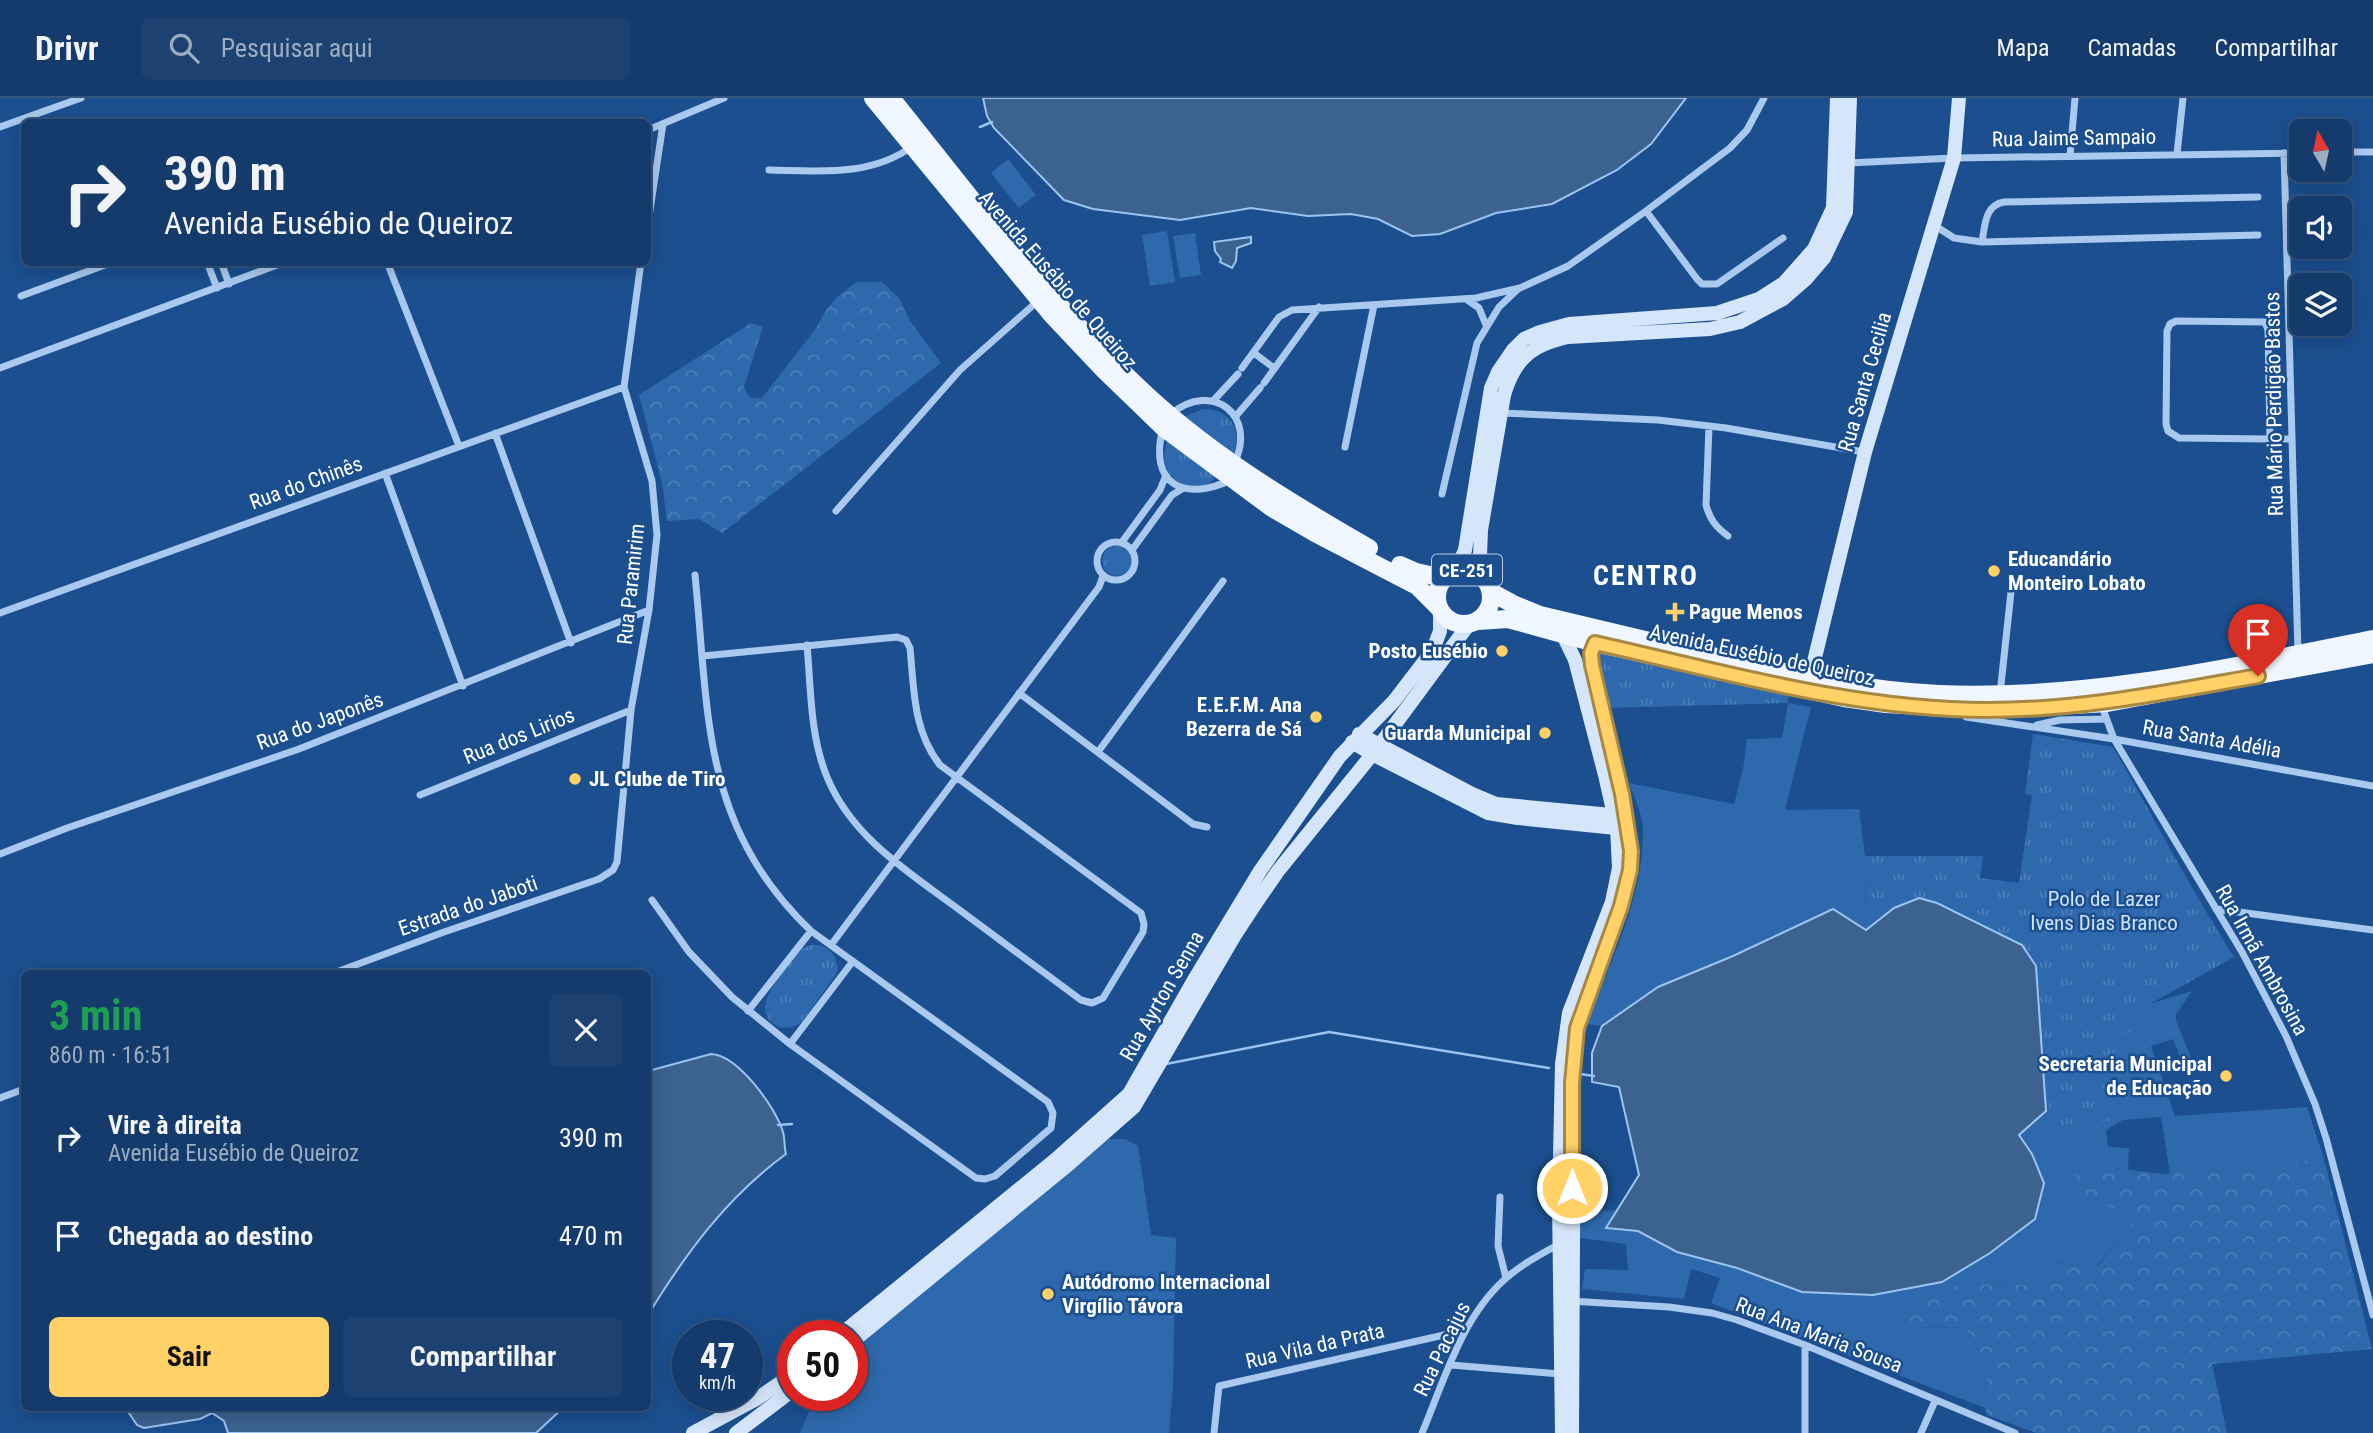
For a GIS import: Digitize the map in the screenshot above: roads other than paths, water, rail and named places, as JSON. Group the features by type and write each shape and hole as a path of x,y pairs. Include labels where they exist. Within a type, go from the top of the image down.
{"main road":[{"name":"Avenida Eusébio de Queiroz","path":"873,98 1040,300 1104,370 1233,472 1272,508 1417,586 1439,609"},
{"name":"Avenida Eusébio de Queiroz","path":"891,98 1082,329 1136,385 1166,421"},
{"name":"Avenida Eusébio de Queiroz","path":"1233,472 1375,552 1416,572 1450,574"},
{"name":"CE-251","path":"1472,570 1488,585 1489,609 1473,622 1452,622 1439,609 1437,592 1450,574 1472,570"},
{"name":"Avenida Eusébio de Queiroz","path":"1488,585 1513,604 1540,615 1810,678 1890,690 2103,699 2298,661 2373,639"},
{"name":"Avenida Eusébio de Queiroz","path":"1473,622 1508,619 1595,643 1803,690 1886,704 1988,710 2069,698"},
{"name":"Avenida Eusébio de Queiroz","path":"2298,661 2373,654"}],"street":[{"path":"22,119 81,98"},
{"path":"651,129 724,98"},
{"path":"1213,401 1240,371 1285,312 1299,308 1465,299 1520,288 1568,265 1730,148 1747,130 1764,98"},
{"path":"1450,574 1465,550 1509,378 1518,362 1547,342 1705,314 1739,306 1773,290 1800,267 1821,237 1833,208 1837,98"},
{"path":"1488,585 1480,542 1491,388 1513,350 1524,339 1555,326 1584,322 1710,329 1740,322 1783,299 1806,279 1824,258 1846,212 1850,98"},
{"name":"Rua Santa Cecilia","path":"1810,678 1865,452 1954,158 1959,98"},
{"path":"2070,156 2075,98"},
{"path":"2177,154 2183,98"},
{"path":"0,127 21,119"},
{"path":"651,203 663,124"},
{"path":"769,170 851,171 887,162 914,146"},
{"path":"2352,152 2373,152"},
{"name":"Rua Mário Perdigão Bastos","path":"2284,153 2298,661"},
{"name":"Rua Jaime Sampaio","path":"1848,163 1954,158 2289,153"},
{"path":"1982,242 1989,209 1996,203 2258,197"},
{"path":"1646,211 1697,279 1709,285 1717,284 1783,238"},
{"path":"1934,226 1954,238 1982,242 2258,235"},
{"path":"21,296 102,266"},
{"path":"209,266 217,288"},
{"path":"222,266 229,284"},
{"path":"0,368 275,266"},
{"path":"389,266 459,446"},
{"name":"Rua Paramirim","path":"613,870 618,858 631,710 649,610 657,535 655,499 648,463 624,387 640,266"},
{"path":"1442,494 1477,343 1499,307 1520,288"},
{"path":"1465,299 1479,309 1486,325"},
{"path":"836,511 960,370 1040,300"},
{"path":"1345,447 1374,305"},
{"path":"1235,417 1320,307"},
{"path":"1299,308 1306,315 1307,324"},
{"path":"2270,439 2267,330 2264,322 2176,321 2170,324 2167,331 2168,430 2179,438 2270,439 2292,439"},
{"path":"1254,353 1274,368"},
{"name":"Rua do Chinês","path":"0,613 624,387"},
{"path":"1197,400 1213,401 1226,407 1235,417 1242,433 1241,450 1233,472 1195,491 1182,489 1166,475 1160,448 1166,421 1182,405 1197,400"},
{"path":"1500,413 1594,415 1709,426 1865,452"},
{"path":"1709,426 1706,505 1716,528 1728,537"},
{"path":"495,433 571,643"},
{"path":"385,473 463,686"},
{"path":"1122,542 1160,490 1166,475"},
{"path":"1132,550 1172,495 1182,489"},
{"path":"1151,502 1161,510"},
{"path":"1122,542 1132,550 1135,562 1131,573 1121,580 1103,576 1096,564 1098,552 1108,543 1122,542"},
{"path":"652,900 702,968 748,1011 976,1178 995,1176 1051,1128 1053,1113 1048,1102 811,931 769,887 731,818 715,763 695,575"},
{"path":"831,945 1099,587 1103,576"},
{"path":"1098,752 1223,582"},
{"path":"2000,694 2011,592"},
{"name":"Rua Ayrton Senna","path":"859,1320 1128,1105 1136,1082 1261,871 1355,738 1394,701 1433,650 1440,631 1439,609"},
{"name":"Rua do Japonês","path":"0,854 67,828 299,750 649,610"},
{"name":"Rua Ayrton Senna","path":"868,1329 1069,1164 1128,1105 1278,871 1376,750 1473,622"},
{"path":"1563,635 1575,660 1631,851 1627,886 1577,1028 1565,1242 1572,1433"},
{"path":"703,656 807,645 897,637 906,640 910,648 923,738 940,765 1141,913 1143,932 1106,995 1096,1002 1081,1000 894,861 871,841 851,818 827,777 814,729 807,645"},
{"path":"1595,643 1591,653 1592,665 1622,822"},
{"path":"1019,693 1193,824 1207,827"},
{"path":"2034,726 2060,719 2103,699"},
{"name":"Rua Irmã Ambrosina","path":"2103,699 2114,739 2277,1015 2315,1104 2326,1138 2373,1315"},
{"name":"Rua Santa Adélia","path":"1921,706 1963,716 2114,739 2373,786"},
{"name":"Rua dos Lirios","path":"420,795 631,710"},
{"path":"1355,738 1496,804 1622,822"},
{"name":"Estrada do Jaboti","path":"342,970 599,879 613,870"},
{"path":"2216,909 2373,930"},
{"path":"748,1011 811,931"},
{"path":"790,1044 853,961"},
{"path":"0,1098 21,1090"},
{"path":"1500,1197 1498,1246 1506,1279"},
{"name":"Rua Pacajus","path":"1422,1433 1466,1330 1480,1307 1506,1279 1565,1242"},
{"path":"1562,1433 1560,1374 1566,1301"},
{"name":"Rua Ana Maria Sousa","path":"1566,1301 1669,1307 1712,1313 1805,1345 2015,1433"},
{"name":"Rua Vila da Prata","path":"1214,1433 1219,1386 1466,1330"},
{"path":"1805,1345 1805,1433"},
{"path":"1451,1365 1560,1374"},
{"path":"693,1433 777,1385"},
{"path":"1921,1433 1935,1401"},
{"path":"736,1433 777,1402"}],"waterway":[{"path":"980,127 992,122"},
{"path":"1166,1064 1329,1032 1549,1068"},
{"path":"1580,1074 1594,1076"},
{"path":"778,1125 792,1124"}],"place":[{"name":"Educandário Monteiro Lobato","path":"1994,571"},
{"name":"Pague Menos","path":"1675,612"},
{"name":"Posto Eusébio","path":"1502,651"},
{"name":"E.E.F.M. Ana Bezerra de Sá","path":"1316,717"},
{"name":"Guarda Municipal","path":"1545,733"},
{"name":"JL Clube de Tiro","path":"575,779"},
{"name":"Secretaria Municipal de Educação","path":"2226,1076"},
{"name":"Autódromo Internacional Virgílio Távora","path":"1048,1294"}],"district":[{"name":"CENTRO","path":"1646,575"}],"park label":[{"name":"Polo de Lazer Ivens Dias Branco","path":"2104,911"}]}
